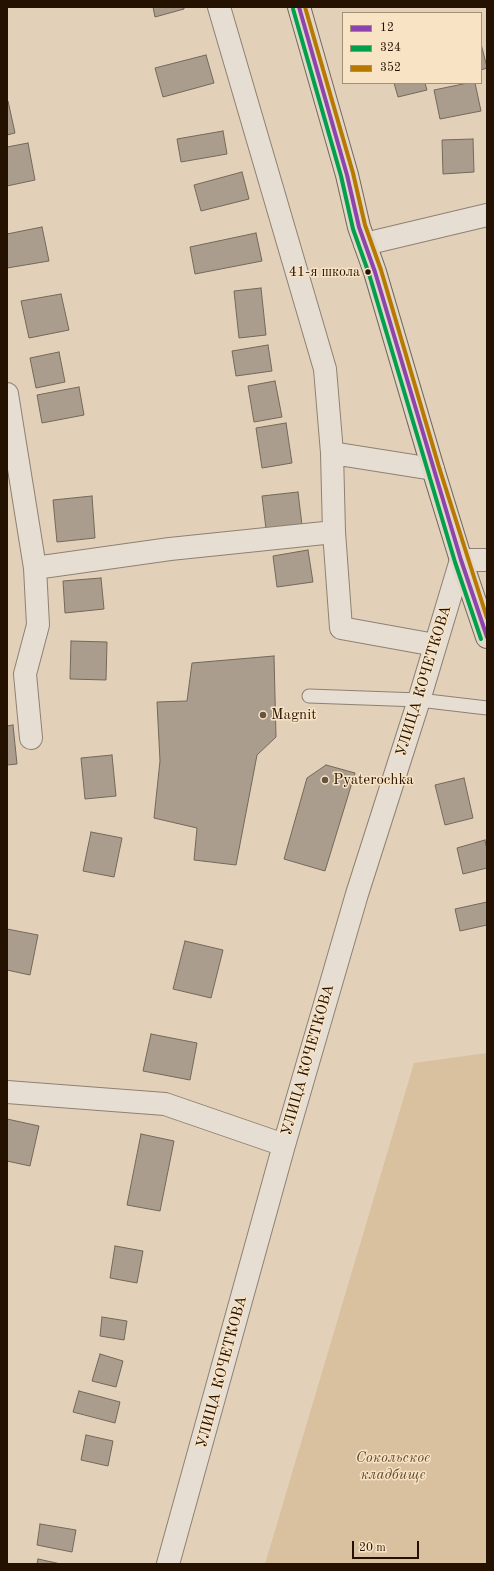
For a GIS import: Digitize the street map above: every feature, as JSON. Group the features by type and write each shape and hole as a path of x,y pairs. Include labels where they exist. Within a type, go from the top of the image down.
{"main road":[{"path":"298,7 347,175 365,244 375,272 461,560 487,637"}],"street":[{"path":"219,7 325,369 332,453 334,532 340,628 435,645"},
{"path":"365,244 487,215"},
{"path":"7,394 35,568 38,625 25,674 31,738"},
{"path":"332,453 433,469"},
{"path":"35,568 170,549 334,532"},
{"path":"461,560 487,560"},
{"name":"УЛИЦА КОЧЕТКОВА","path":"168,1564 284,1145 357,894 461,560"},
{"path":"7,1092 165,1104 284,1145"}],"lane":[{"path":"309,696 418,700 487,708"}],"green space":[{"name":"Сокольское кладбище","path":"487,1053 487,1564 265,1564 414,1063"}],"building":[{"path":"153,7 184,7 184,9 155,17"},
{"path":"482,48 487,68 482,70"},
{"path":"206,55 214,83 163,97 155,68"},
{"path":"394,84 425,84 427,90 398,97"},
{"path":"463,84 475,84 481,111 440,119 434,90"},
{"path":"7,101 15,133 7,135"},
{"path":"223,131 227,154 181,162 177,139"},
{"path":"473,139 474,172 443,174 442,140"},
{"path":"28,143 35,180 7,186 7,147"},
{"path":"242,172 249,199 201,211 194,185"},
{"path":"42,227 49,261 7,268 7,234"},
{"path":"256,233 262,261 195,274 190,247"},
{"path":"261,288 266,335 239,338 234,291"},
{"path":"61,294 69,330 29,338 21,301"},
{"path":"268,345 272,371 236,376 232,351"},
{"path":"59,352 65,382 36,388 30,358"},
{"path":"275,381 282,417 254,422 248,386"},
{"path":"79,387 84,415 42,423 37,395"},
{"path":"286,423 292,463 262,468 256,428"},
{"path":"298,492 302,525 266,529 262,496"},
{"path":"92,496 95,538 57,542 53,500"},
{"path":"308,550 313,582 277,587 273,556"},
{"path":"101,578 104,609 65,613 63,581"},
{"path":"71,641 107,642 106,680 70,679"},
{"path":"274,656 276,737 257,755 236,865 194,860 197,828 154,818 160,761 157,702 187,701 192,663"},
{"path":"13,725 17,764 7,765 7,726"},
{"path":"112,755 116,796 85,799 81,758"},
{"path":"326,765 355,773 325,871 284,859 307,778"},
{"path":"464,778 473,818 445,825 435,785"},
{"path":"91,832 122,838 114,877 83,871"},
{"path":"485,840 487,850 487,868 463,874 457,848"},
{"path":"487,902 487,925 460,931 455,909"},
{"path":"7,929 38,935 30,975 7,970"},
{"path":"185,941 223,950 211,998 173,989"},
{"path":"151,1034 197,1043 190,1080 143,1071"},
{"path":"7,1119 39,1126 30,1166 7,1161"},
{"path":"141,1134 174,1141 160,1211 127,1205"},
{"path":"115,1246 143,1251 137,1283 110,1278"},
{"path":"102,1317 127,1321 124,1340 100,1336"},
{"path":"100,1354 123,1361 116,1387 92,1381"},
{"path":"79,1391 120,1402 115,1423 73,1412"},
{"path":"86,1435 113,1441 108,1466 81,1460"},
{"path":"40,1524 76,1530 72,1552 37,1545"},
{"path":"38,1559 61,1564 37,1564"}],"transit line":[{"name":"12","path":"299,7 347,175 359,227 375,272 461,560 487,637"},
{"name":"352","path":"305,7 353,173 365,225 381,270 439,467 487,618"},
{"name":"324","path":"293,9 341,176 353,229 369,274 455,562 481,639"}],"place":[{"name":"41-я школа","path":"368,272"},
{"name":"Magnit","path":"263,715"},
{"name":"Pyaterochka","path":"325,780"}]}
